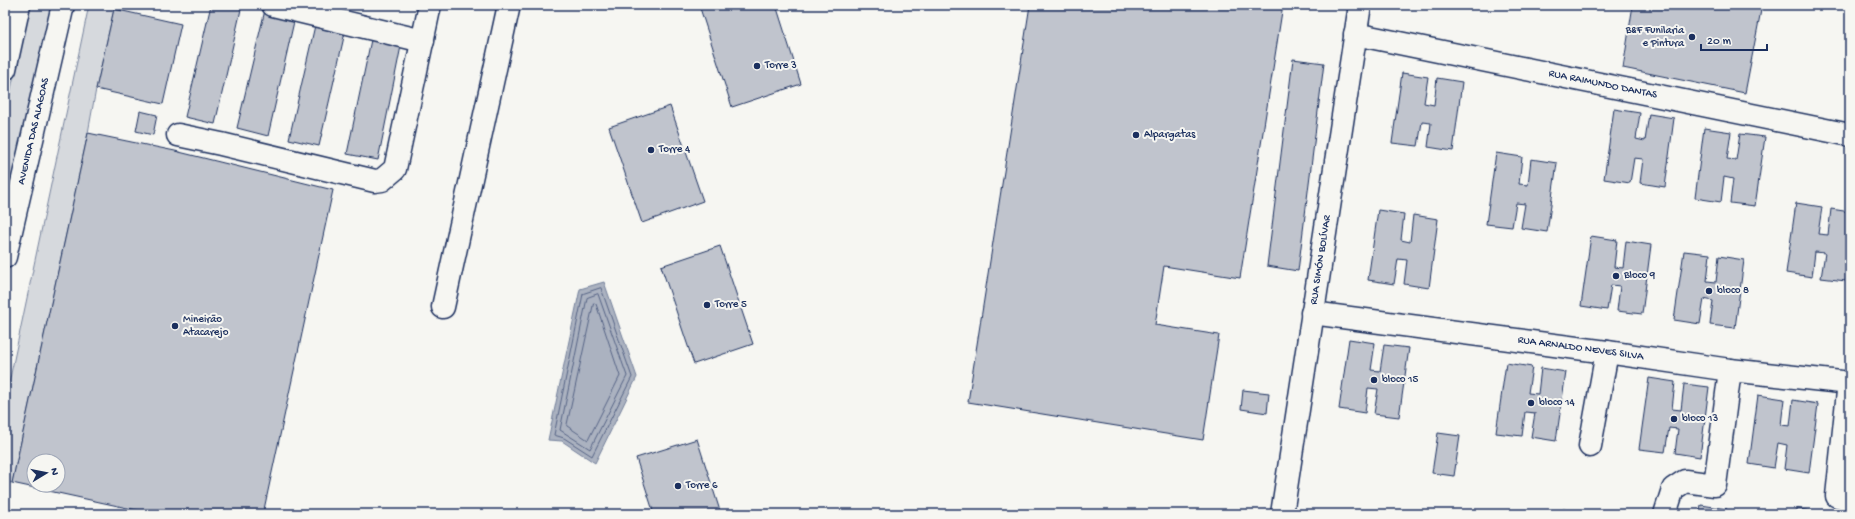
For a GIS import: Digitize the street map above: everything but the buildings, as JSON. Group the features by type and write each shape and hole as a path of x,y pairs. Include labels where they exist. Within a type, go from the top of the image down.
{"street":[{"path":"5,69 19,5"},
{"name":"AVENIDA DAS ALAGOAS","path":"5,258 63,5"},
{"path":"273,5 423,41"},
{"path":"178,135 375,181 382,180 395,169 430,5"},
{"path":"443,307 509,5"},
{"name":"RUA SIMÓN BOLÍVAR","path":"1282,514 1360,5"},
{"name":"RUA RAIMUNDO DANTAS","path":"1355,34 1850,135"},
{"name":"RUA ARNALDO NEVES SILVA","path":"1312,314 1607,352 1730,370 1849,382"},
{"path":"1590,446 1607,352"},
{"path":"1666,514 1673,489 1685,481 1715,485 1730,370"},
{"path":"1849,382 1837,496 1850,499"}],"shaded area":[{"path":"29,5 55,5 5,221 5,117"},
{"path":"89,5 124,5 123,11 114,9 12,483 5,482 5,402"}],"water":[{"path":"604,282 637,377 595,463 562,441 548,440 580,289"}],"place":[{"name":"B&F Funilaria e Pintura","path":"1692,37"},
{"name":"Torre 3","path":"757,66"},
{"name":"Alpargatas","path":"1136,135"},
{"name":"Torre 4","path":"651,150"},
{"name":"Bloco 9","path":"1616,276"},
{"name":"bloco 8","path":"1709,291"},
{"name":"Torre 5","path":"707,305"},
{"name":"Mineirão Atacarejo","path":"175,326"},
{"name":"bloco 15","path":"1374,380"},
{"name":"bloco 14","path":"1531,403"},
{"name":"bloco 13","path":"1674,419"},
{"name":"Torre 6","path":"678,486"}]}
